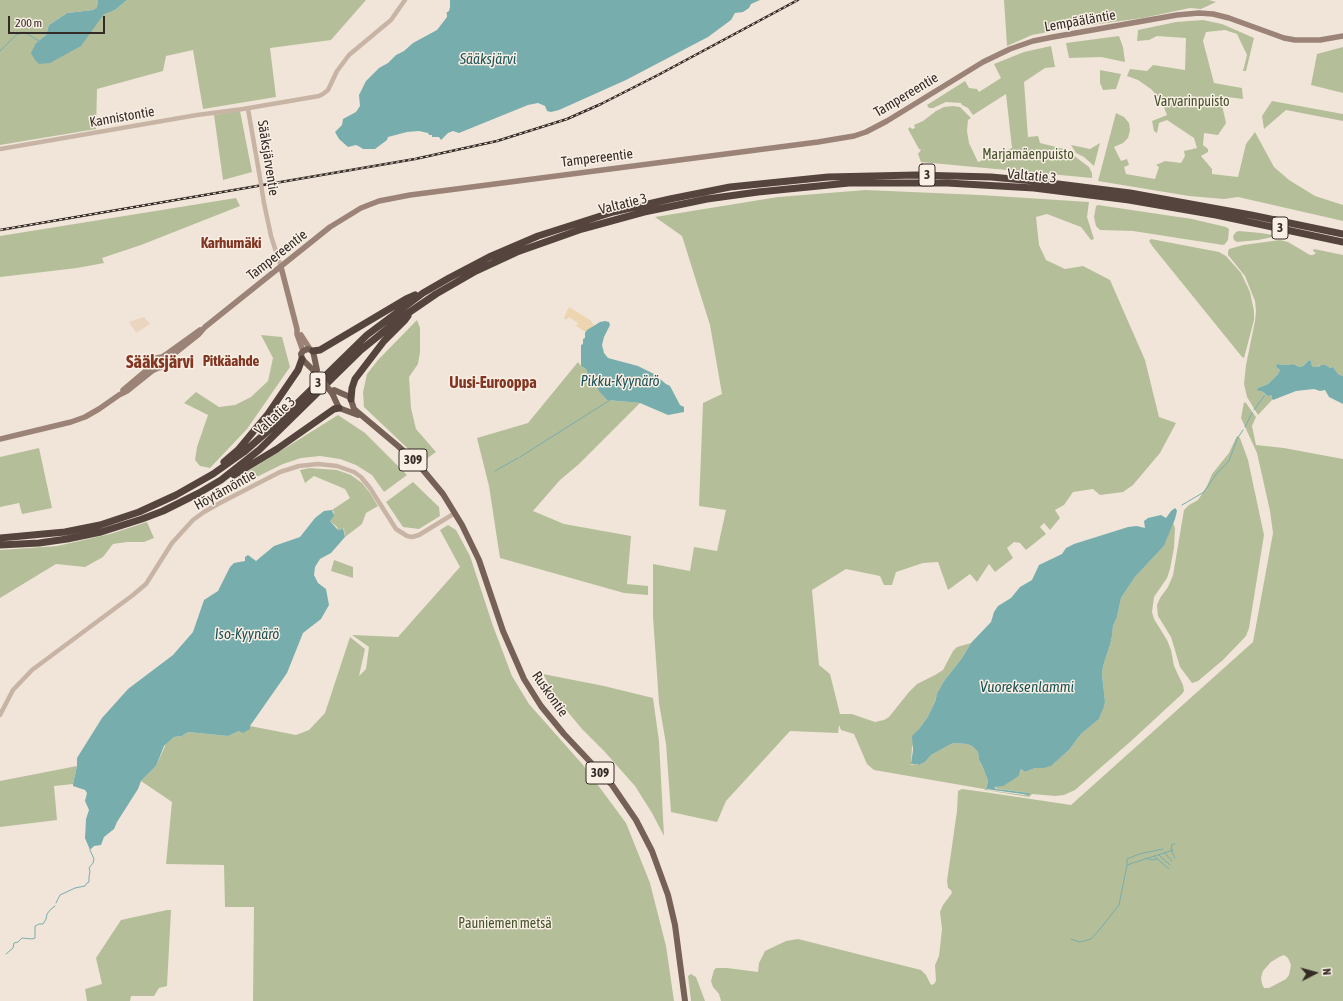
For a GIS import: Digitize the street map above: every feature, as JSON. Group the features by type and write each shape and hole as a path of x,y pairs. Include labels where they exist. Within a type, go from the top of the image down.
{"highway":[{"name":"Valtatie 3","path":"0,538 65,532 113,521 162,502 192,487 214,474 244,452 276,424 367,335 423,293 474,265 514,246 565,227 613,212 670,199 730,187 828,177 916,175 991,177 1087,187 1161,198 1343,234"},
{"name":"Valtatie 3","path":"0,545 39,543 101,532 162,511 220,480 259,450 361,350 411,310 452,284 491,264 540,243 614,219 707,199 758,192 849,183 947,183 1071,192 1130,200 1209,214 1343,242"},
{"path":"312,350 320,350 406,299 423,293"},
{"path":"352,401 352,388 355,379 384,341 405,320 411,310"},
{"path":"214,474 238,450 261,423 298,370 302,359"},
{"path":"220,480 230,477 247,467 334,409 343,409"}],"main road":[{"name":"Lempääläntie","path":"1010,49 1033,41 1059,36 1177,15 1199,13 1213,14 1229,18 1295,40 1320,40 1343,36"},
{"name":"Tampereentie","path":"164,359 199,334 205,327 330,227 366,206 386,199 555,175 818,142 854,136 866,132 887,121 983,62 1010,49"},
{"name":"309","path":"281,267 303,351 301,354 302,359 316,371 333,392 343,409"},
{"name":"309","path":"297,330 312,350 316,371"},
{"path":"303,351 312,350"},
{"path":"0,439 77,420 99,409 158,368 163,367 164,359 156,358 154,362 119,395"},
{"path":"154,362 155,366 158,368"},
{"name":"309","path":"333,392 348,396 352,401"},
{"path":"343,409 350,408 352,401"},
{"name":"Ruskontie","path":"352,401 354,409 418,464 443,494 471,542 479,560 503,631 524,679 541,706 628,806 642,831 663,880 672,912 685,1001"},
{"name":"Ruskontie","path":"343,409 362,416"}],"street":[{"name":"Sääksjärventie","path":"281,267 271,236 264,203 248,109 324,94 328,90 344,60 391,20 405,0"},
{"name":"Kannistontie","path":"0,149 197,115 248,109"},
{"name":"Höytämöntie","path":"0,715 13,690 32,670 146,584 172,542 193,520 220,503 285,470 299,466 318,464 337,466 354,472 370,488 396,529 406,536 412,537 419,535 455,513"}],"green space":[{"path":"0,0 98,0 97,7 93,10 67,13 49,25 46,35 36,43 80,46 104,13 115,10 127,0 366,0 331,40 270,48 276,97 203,109 193,50 166,56 163,71 97,89 96,129 0,145"},
{"path":"1004,0 1209,0 1216,2 1201,9 1190,8 1143,18 1069,28 1032,35 1007,46"},
{"name":"Varvarinpuisto","path":"1203,20 1222,24 1254,38 1246,71 1243,71 1247,55 1237,34 1225,30 1206,32 1203,41 1214,83 1242,88 1243,99 1220,96 1226,123 1218,135 1204,133 1203,145 1208,149 1208,152 1201,156 1212,169 1212,174 1238,177 1246,144 1255,132 1274,167 1289,180 1315,196 1343,205 1343,221 1238,197 1224,199 1189,196 1098,181 1116,113 1124,117 1129,123 1130,130 1128,138 1123,143 1114,147 1121,161 1127,159 1129,165 1124,167 1126,174 1155,179 1159,167 1156,165 1165,161 1181,163 1185,156 1184,151 1197,148 1194,138 1167,120 1159,123 1157,133 1154,131 1152,121 1167,115 1161,100 1151,89 1138,80 1127,76 1130,69 1147,71 1153,65 1185,70 1186,38 1157,36 1149,40 1137,41 1138,30 1176,22"},
{"path":"1119,36 1123,47 1125,62 1101,57 1069,58 1066,43"},
{"name":"Marjamäenpuisto","path":"1051,46 1055,67 1045,68 1024,82 1028,137 1038,136 1040,143 1064,149 1069,152 1089,167 1092,173 1092,178 921,162 918,154 921,150 908,129 910,127 912,129 915,128 914,125 923,121 944,107 960,107 971,118 968,120 967,131 969,143 978,162 1012,148 1006,94 973,115 968,108 961,103 946,102 933,108 929,108 927,105 965,81 969,88 977,89 979,92 1001,78 994,64 1024,52"},
{"path":"1343,47 1343,93 1311,85 1317,54"},
{"path":"1100,70 1121,74 1116,89 1103,90 1100,83"},
{"path":"1272,101 1343,114 1343,121 1286,110 1264,129 1262,116"},
{"path":"240,111 252,172 223,180 214,115"},
{"path":"1100,143 1094,166 1084,157 1076,153 1071,145 1090,149"},
{"path":"866,190 1089,202 1087,217 1094,239 1091,240 1081,227 1047,214 1036,217 1039,245 1046,260 1065,269 1083,266 1110,280 1145,360 1159,417 1176,423 1160,453 1133,485 1123,492 1100,495 1093,489 1073,492 1064,505 1055,510 1060,518 1050,530 1044,523 1040,527 1046,534 1026,550 1020,543 1014,542 1007,548 1013,558 995,572 989,564 977,582 970,574 948,590 938,562 923,563 896,572 892,585 884,585 880,576 846,569 812,590 819,665 830,674 840,714 852,714 875,722 884,720 889,717 917,684 943,670 953,651 957,647 971,643 962,658 944,681 927,718 917,732 912,747 911,765 918,765 925,762 931,755 953,743 967,744 972,746 978,752 979,760 988,781 986,788 987,790 1024,795 1029,793 998,789 994,787 1020,773 1021,769 1025,772 1035,768 1044,768 1053,764 1069,750 1081,734 1099,719 1105,702 1102,674 1103,666 1110,645 1113,626 1117,617 1121,598 1135,577 1164,546 1173,523 1175,528 1174,548 1170,569 1167,578 1154,597 1152,612 1154,619 1167,640 1171,650 1174,666 1183,685 1184,691 1130,742 1075,790 1064,795 1055,796 1032,794 1029,797 985,790 874,770 867,764 854,734 841,730 839,725 838,733 790,731 726,801 717,822 671,812 666,744 659,703 653,617 653,564 690,571 694,547 717,551 726,510 699,506 703,403 722,394 710,325 682,236 655,217 778,197"},
{"path":"236,198 240,206 141,245 102,258 104,263 77,268 0,277 0,236"},
{"path":"1098,205 1192,219 1226,227 1229,229 1228,240 1223,245 1133,231 1100,230 1096,226 1094,217 1096,206"},
{"path":"1239,231 1278,236 1237,242 1234,240 1233,236"},
{"path":"1151,239 1219,252 1226,256 1241,273 1250,292 1254,311 1254,320 1244,358 1153,247 1149,241"},
{"path":"1280,240 1288,242 1310,255 1316,253 1313,251 1314,249 1343,255 1343,376 1338,374 1333,367 1330,368 1326,365 1320,365 1318,367 1314,367 1309,360 1300,367 1293,364 1278,364 1276,367 1280,370 1278,374 1268,384 1258,388 1266,396 1272,394 1273,396 1272,400 1258,415 1247,397 1244,384 1246,365 1255,321 1255,301 1245,276 1228,255 1228,252 1229,249 1243,245"},
{"path":"417,320 420,328 420,352 418,364 409,377 411,408 416,429 436,452 422,462 364,407 363,392 367,374 378,360"},
{"path":"261,335 282,337 290,367 247,429 210,468 200,466 195,460 197,447 208,415 184,403 196,392 219,407 235,405 251,397 268,381 273,358"},
{"path":"578,362 586,369 596,386 607,400 640,403 579,464 560,480 533,511 564,524 631,536 627,584 648,586 648,595 624,593 500,558 489,486 477,438 528,423"},
{"path":"1244,402 1256,417 1252,426 1256,445 1284,448 1343,459 1343,1001 721,1001 719,994 713,987 711,981 716,968 758,972 759,963 765,951 786,941 798,939 921,970 926,975 931,985 934,984 936,981 935,965 939,956 942,929 940,912 943,905 952,893 948,888 947,881 957,811 958,791 962,789 1071,805 1253,642 1273,533 1270,511 1257,453 1241,418","holes":["1284,955 1288,958 1291,965 1289,975 1286,979 1269,988 1264,988 1261,978 1263,971 1271,962 1279,957"]},
{"path":"338,415 365,433 407,475 384,492 372,475 356,465 340,459 320,456 301,458 283,464 200,505 194,505"},
{"path":"1237,436 1240,438 1248,460 1264,535 1249,628 1246,636 1223,660 1198,681 1192,683 1180,667 1171,637 1158,616 1157,605 1168,587 1173,575 1184,510 1198,500 1207,486 1212,474 1229,453"},
{"path":"39,448 52,508 22,514 19,503 0,507 0,457"},
{"path":"310,468 337,470 351,475 362,483 378,506 366,513 362,524 345,537 344,529 338,530 337,527 330,521 334,512 332,510 350,498 345,489 314,476 305,483 300,470"},
{"path":"413,482 439,507 440,516 419,529 403,527 386,502"},
{"path":"147,522 154,538 144,542 113,544 103,557 85,567 56,564 0,598 0,550 57,546 110,534"},
{"name":"Pauniemen metsä","path":"448,525 456,530 470,556 493,626 512,676 529,704 583,765 626,823 650,883 666,946 674,1001 253,1001 254,907 225,907 224,865 166,864 172,802 141,781 156,766 166,744 174,737 182,736 188,732 228,736 250,726 296,735 309,730 325,713 350,637 365,649 359,676 366,669 369,647 352,635 398,637 460,567 440,530"},
{"path":"334,560 353,567 353,578 331,571"},
{"path":"543,674 604,686 653,698 659,741 664,836 635,786 582,729 557,699"},
{"path":"77,766 73,784 54,786 57,820 0,827 0,781"},
{"path":"171,910 167,986 159,988 154,996 131,996 130,1001 87,1001 85,989 102,984 96,958 121,920"},
{"path":"691,974 696,977 705,1001 691,1001 688,976"}],"sand":[{"path":"569,307 590,320 594,325 586,332 576,326 578,323 569,317 566,320 564,318"}],"shaded area":[{"path":"144,317 150,324 136,333 129,322"}],"water":[{"path":"98,0 127,0 115,10 104,14 81,46 50,63 39,64 31,53 36,43 46,35 49,25 67,13 93,10 97,7"},
{"name":"Sääksjärvi","path":"450,0 760,0 751,4 749,8 743,12 735,13 731,20 708,37 626,80 559,110 551,112 547,111 545,106 538,103 528,105 459,133 453,131 448,133 441,140 439,137 432,137 432,135 429,135 428,133 419,131 407,132 388,137 387,140 375,149 363,149 356,145 348,147 339,139 335,132 342,125 343,119 356,112 360,106 359,95 366,81 379,68 388,63 396,55 404,51 413,43 437,30 447,17 446,13 449,11"},
{"name":"Pikku-Kyynärö","path":"600,322 609,322 610,325 602,345 604,353 608,358 638,366 654,374 670,386 680,405 684,407 684,412 668,415 640,403 607,400 599,391 586,369 581,366 581,345 583,344 583,339 585,338 585,333 587,330"},
{"path":"1309,360 1314,367 1326,365 1330,368 1333,367 1338,374 1343,376 1343,404 1329,397 1325,390 1320,391 1314,389 1296,391 1273,400 1272,395 1267,396 1263,392 1257,390 1258,388 1268,384 1278,374 1280,370 1276,367 1277,364 1293,364 1300,367"},
{"name":"Vuoreksenlammi","path":"1175,508 1177,511 1175,519 1164,546 1135,577 1121,598 1117,617 1113,626 1110,645 1103,666 1102,674 1105,702 1099,719 1081,734 1069,750 1051,766 1035,768 1025,772 1021,769 1017,777 1003,786 994,787 996,789 1029,793 1030,795 986,789 988,781 979,760 978,752 972,746 967,744 953,743 931,755 925,762 919,765 911,764 913,750 912,736 927,718 944,681 962,658 971,643 991,622 994,612 998,606 1011,598 1020,587 1032,580 1039,565 1062,554 1066,548 1074,544 1128,527 1137,526 1145,528 1144,521 1148,518 1161,515 1166,518"},
{"name":"Iso-Kyynärö","path":"332,510 334,516 330,521 338,530 343,528 345,537 331,553 320,559 315,567 314,575 318,583 326,589 329,605 321,619 303,633 287,673 250,726 250,729 243,733 239,731 228,736 188,732 182,736 174,737 164,746 156,766 141,781 138,789 114,829 104,837 101,845 94,846 90,850 85,838 86,819 89,810 85,801 87,793 85,790 73,786 73,784 77,766 77,758 102,718 128,689 173,655 193,632 204,600 218,591 230,567 234,563 245,561 245,557 248,555 256,561 274,546 300,537 315,518 324,511"}],"waterway":[{"path":"0,51 16,35 24,32 39,41"},
{"path":"1254,410 1265,395"},
{"path":"520,457 610,400"},
{"path":"1245,427 1252,413"},
{"path":"1182,505 1204,492 1217,473 1229,461 1237,439 1243,430"},
{"path":"495,471 518,458"},
{"path":"1175,844 1172,844 1171,850 1175,858"},
{"path":"1127,865 1127,859 1139,854 1163,849"},
{"path":"56,903 60,895 75,888 85,886 89,882 89,868 94,859 90,850"},
{"path":"1071,939 1080,942 1091,939 1119,905 1127,865 1173,850"},
{"path":"1164,852 1172,861"},
{"path":"1159,855 1170,865"},
{"path":"1154,856 1169,869"},
{"path":"1146,858 1152,860 1157,859"},
{"path":"6,954 13,948 14,943 18,942 22,938 35,938 35,926 43,924 47,914 55,906"}],"railway":[{"path":"0,230 415,159 497,141 567,119 601,104 798,0"}],"district":[{"name":"Karhumäki","path":"231,243"},
{"name":"Pitkäahde","path":"231,361"},
{"name":"Sääksjärvi","path":"160,362"},
{"name":"Uusi-Eurooppa","path":"493,383"}]}
